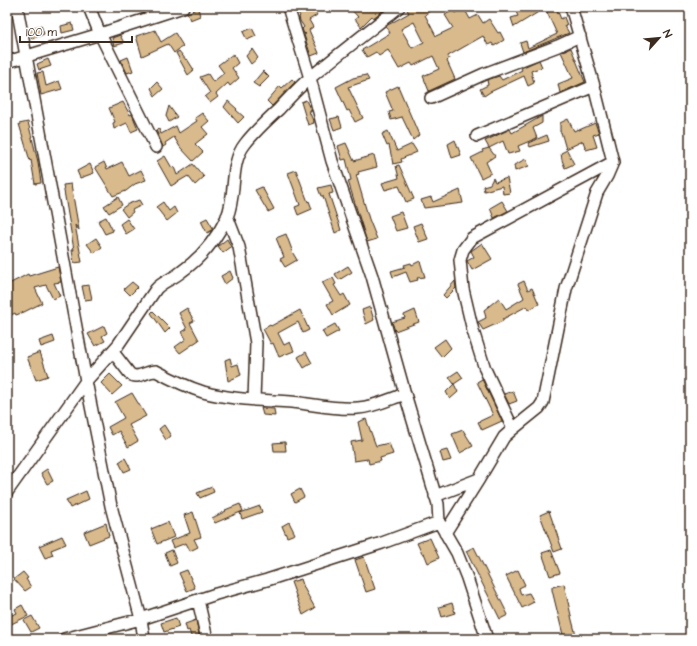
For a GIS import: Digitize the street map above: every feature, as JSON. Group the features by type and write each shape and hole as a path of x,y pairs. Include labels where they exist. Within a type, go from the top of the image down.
{"street":[{"path":"18,7 86,381 112,506 141,619 144,639"},
{"path":"88,7 156,147"},
{"path":"7,62 183,7"},
{"path":"288,7 310,78 332,161 372,276 405,394 436,496 439,522 457,553 467,578 486,639"},
{"path":"7,492 86,381 113,352 156,289 161,284 181,273 202,254 214,240 227,216 232,198 235,168 238,157 244,145 260,127 310,78 399,7"},
{"path":"445,533 504,438 512,429 539,408 543,402 566,289 597,193 607,176 612,162 594,86 571,7"},
{"path":"431,98 484,74 558,46 580,36"},
{"path":"477,136 594,86"},
{"path":"512,429 485,369 473,331 463,289 460,260 463,250 466,243 472,238 612,162"},
{"path":"227,216 239,247 256,343 254,400"},
{"path":"113,352 130,374 134,376 156,371 204,392 226,397 292,402 331,408 359,408 374,405 405,394"},
{"path":"436,496 479,479"},
{"path":"68,638 141,619 374,546 439,522"},
{"path":"198,600 207,639"}],"building":[{"path":"295,7 312,7 317,15 309,20 313,27 309,30 319,53 311,56 304,35 306,34 304,34 302,29 304,27"},
{"path":"349,7 388,7 373,18 372,16 361,27 355,19 358,17"},
{"path":"411,7 434,7 425,15 436,36 453,28 445,15 453,10 455,13 464,8 470,19 478,15 483,23 489,19 498,33 500,32 504,40 494,46 492,43 488,45 483,36 448,56 449,59 447,61 455,79 429,91 423,76 439,69 433,56 413,66 411,63 399,69 388,50 379,56 376,52 367,57 362,50 390,33 386,26 409,13 407,10","holes":["414,22 424,42 412,48 401,29"]},
{"path":"525,7 556,7 561,19 564,17 567,25 565,26 569,33 523,52 520,43 526,41 528,48 557,34 545,8 514,27 511,18 518,16 516,12"},
{"path":"198,8 200,16 190,20 187,13"},
{"path":"72,23 74,30 62,33 61,26"},
{"path":"41,25 44,34 32,39 28,29"},
{"path":"252,28 256,36 247,40 243,32"},
{"path":"155,30 161,42 175,33 183,46 174,53 168,44 142,56 136,36"},
{"path":"120,35 124,43 114,46 112,38"},
{"path":"571,48 585,82 560,93 558,84 573,78 561,52"},
{"path":"252,49 258,58 251,64 246,56"},
{"path":"179,51 186,60 187,59 194,70 188,75 176,53"},
{"path":"233,54 238,63 232,68 239,78 230,86 228,83 216,94 218,97 210,103 205,97 210,93 200,77 208,74 213,82 224,73 218,65"},
{"path":"128,57 133,71 127,73 121,60"},
{"path":"48,59 51,66 39,70 37,64"},
{"path":"539,60 542,67 531,71 534,83 528,86 524,76 484,96 480,89 488,85 487,80 499,76 502,80 522,70 521,68"},
{"path":"263,71 269,77 259,87 253,83"},
{"path":"43,72 46,86 59,81 62,89 41,95 37,73"},
{"path":"366,75 369,80 348,87 363,118 355,122 349,110 347,111 336,87 353,78"},
{"path":"292,79 295,82 272,106 267,101 280,86 282,88"},
{"path":"157,82 163,89 155,96 151,88"},
{"path":"398,86 419,135 413,140 402,117 391,120 389,112 393,111 385,92"},
{"path":"306,100 314,123 308,125 301,102"},
{"path":"228,101 244,117 238,123 224,107"},
{"path":"123,102 130,115 132,114 138,129 131,132 127,123 114,129 113,123 115,122 109,108"},
{"path":"169,106 177,117 169,122 166,116"},
{"path":"202,113 209,121 202,127 208,134 195,144 203,152 193,161 180,147 174,137 165,143 166,145 163,147 156,130 159,129 161,134 176,126 179,133 197,121 195,118"},
{"path":"542,116 542,123 533,128 537,138 518,146 520,151 508,154 503,141 489,148 485,141 510,129 512,133"},
{"path":"339,117 342,127 334,130 330,119"},
{"path":"568,119 574,131 595,123 599,133 593,135 597,147 586,150 583,141 566,149 560,132 560,123"},
{"path":"28,122 38,162 41,183 35,184 31,160 30,161 19,124"},
{"path":"388,131 397,151 412,144 417,152 401,159 402,162 393,164 389,145 387,146 382,134"},
{"path":"547,135 549,141 530,147 528,143"},
{"path":"455,140 461,155 452,158 448,144"},
{"path":"346,143 354,161 374,155 377,167 358,172 359,174 356,175 369,219 377,239 367,242 348,181 351,180 346,159 342,160 338,146"},
{"path":"489,148 495,156 486,162 491,173 481,178 471,158 483,152 482,150"},
{"path":"567,150 574,164 565,168 561,153"},
{"path":"165,156 172,168 174,167 177,175 193,164 204,177 195,185 188,176 171,186 157,161"},
{"path":"526,159 529,166 515,171 514,165"},
{"path":"104,162 107,169 122,162 129,176 141,170 146,180 113,196 95,167"},
{"path":"90,164 94,173 80,178 77,171"},
{"path":"399,165 414,199 406,202 399,186 385,190 382,183 399,178 396,166"},
{"path":"296,170 312,209 298,215 295,207 300,205 288,173"},
{"path":"493,178 495,182 507,178 510,193 503,194 502,186 484,191 483,186 490,184"},
{"path":"71,184 79,230 75,225 82,262 74,263 72,250 74,250 63,185"},
{"path":"331,185 333,193 329,194 341,230 335,233 323,196 321,196 318,188"},
{"path":"262,187 274,209 268,212 255,190"},
{"path":"460,190 463,203 424,208 421,200 431,197 433,202"},
{"path":"118,197 122,205 109,213 104,206"},
{"path":"139,200 142,205 132,210 133,212 127,217 121,209 128,204"},
{"path":"502,201 508,211 494,218 490,208"},
{"path":"163,202 169,211 174,207 177,213 167,221 156,207"},
{"path":"401,212 407,228 396,231 390,216"},
{"path":"106,217 113,231 105,234 98,221"},
{"path":"207,218 213,228 207,233 201,221"},
{"path":"127,219 134,229 126,234 120,224"},
{"path":"421,223 428,239 419,242 413,226"},
{"path":"286,234 291,250 297,260 285,267 280,259 284,257 276,238"},
{"path":"96,238 102,247 94,253 87,244"},
{"path":"227,239 231,247 223,253 218,246"},
{"path":"482,243 492,259 472,270 467,261 474,257 471,251"},
{"path":"420,261 425,277 417,278 418,280 410,282 406,272 393,277 391,271 405,267 404,265 411,263 412,265"},
{"path":"348,266 352,272 339,280 335,274"},
{"path":"58,267 61,282 54,283 60,296 53,299 46,285 35,288 42,303 24,312 16,315 15,313 7,317 7,285 28,274 29,276"},
{"path":"230,271 233,278 225,284 221,276"},
{"path":"333,278 336,284 334,285 341,296 344,294 350,305 333,315 327,304 333,301 322,282"},
{"path":"455,281 456,288 446,298 443,295"},
{"path":"524,281 528,290 532,288 539,304 529,310 527,306 503,319 503,321 483,330 478,322 486,318 484,310 499,298 506,309 524,298 518,284"},
{"path":"132,282 138,287 130,295 124,289"},
{"path":"89,285 92,299 85,300 82,286"},
{"path":"370,307 374,320 366,324 362,310"},
{"path":"187,308 194,321 190,323 199,340 180,353 175,347 186,339 182,332 187,329 179,313"},
{"path":"300,310 309,330 303,333 298,322 278,333 284,345 290,342 294,351 279,357 273,343 271,344 263,329"},
{"path":"415,310 419,322 395,331 392,322 405,318 404,315"},
{"path":"153,311 170,328 165,333 151,313"},
{"path":"335,324 339,331 326,338 322,331"},
{"path":"104,326 107,333 102,336 105,341 95,346 88,334"},
{"path":"53,336 55,342 41,347 39,341"},
{"path":"445,339 451,348 442,357 434,347"},
{"path":"40,352 48,376 36,380 27,357"},
{"path":"306,352 312,363 304,368 298,357"},
{"path":"230,358 232,366 238,364 241,375 228,381 225,360"},
{"path":"458,371 463,378 454,384 449,377"},
{"path":"110,374 122,386 112,395 101,383"},
{"path":"482,379 502,421 482,430 478,422 493,415 477,382"},
{"path":"454,384 458,392 450,399 446,392"},
{"path":"513,391 517,401 509,404 504,394"},
{"path":"132,393 146,416 129,425 138,441 128,447 119,431 112,435 108,427 124,418 115,402"},
{"path":"261,408 274,409 275,416 263,415"},
{"path":"366,419 376,446 389,443 393,454 380,458 381,461 369,464 368,459 354,461 351,442 362,440 358,422"},
{"path":"164,425 171,436 166,440 159,429"},
{"path":"463,430 473,446 460,453 452,434"},
{"path":"285,442 286,451 274,451 273,443"},
{"path":"447,450 451,460 443,462 440,452"},
{"path":"125,458 131,469 124,472 119,462"},
{"path":"47,469 53,481 47,484 41,473"},
{"path":"212,487 214,492 200,498 197,493"},
{"path":"300,489 304,497 295,502 291,494"},
{"path":"86,491 89,499 70,508 66,500"},
{"path":"240,504 243,511 215,523 212,518 226,511 225,510"},
{"path":"260,506 262,512 242,519 240,513"},
{"path":"549,511 562,549 554,552 540,515"},
{"path":"193,512 201,537 194,539 198,547 190,551 186,543 173,548 170,541 190,533 184,515"},
{"path":"168,522 174,537 157,544 151,529"},
{"path":"289,522 295,534 287,537 282,526"},
{"path":"106,523 109,536 89,544 84,532"},
{"path":"62,536 66,544 51,550 53,555 45,558 39,546"},
{"path":"430,538 439,558 428,563 424,553 422,554 417,543"},
{"path":"474,547 508,615 500,619 466,551"},
{"path":"172,550 177,563 170,566 165,553"},
{"path":"551,550 560,573 550,576 542,553"},
{"path":"364,557 375,589 366,592 355,560"},
{"path":"187,570 195,588 187,591 179,573"},
{"path":"518,570 525,585 519,588 521,595 529,593 534,602 522,608 506,576"},
{"path":"23,572 28,578 26,579 31,587 25,591 14,579"},
{"path":"301,579 304,588 315,608 303,615 291,582"},
{"path":"564,584 577,639 564,639 552,590 552,587"},
{"path":"452,603 455,613 442,617 439,607"},
{"path":"22,605 28,616 7,626 7,617 17,613 15,609"},
{"path":"32,616 39,628 31,632 24,620"},
{"path":"176,618 179,627 164,632 161,623"},
{"path":"196,620 200,639 192,639 185,624"}]}
